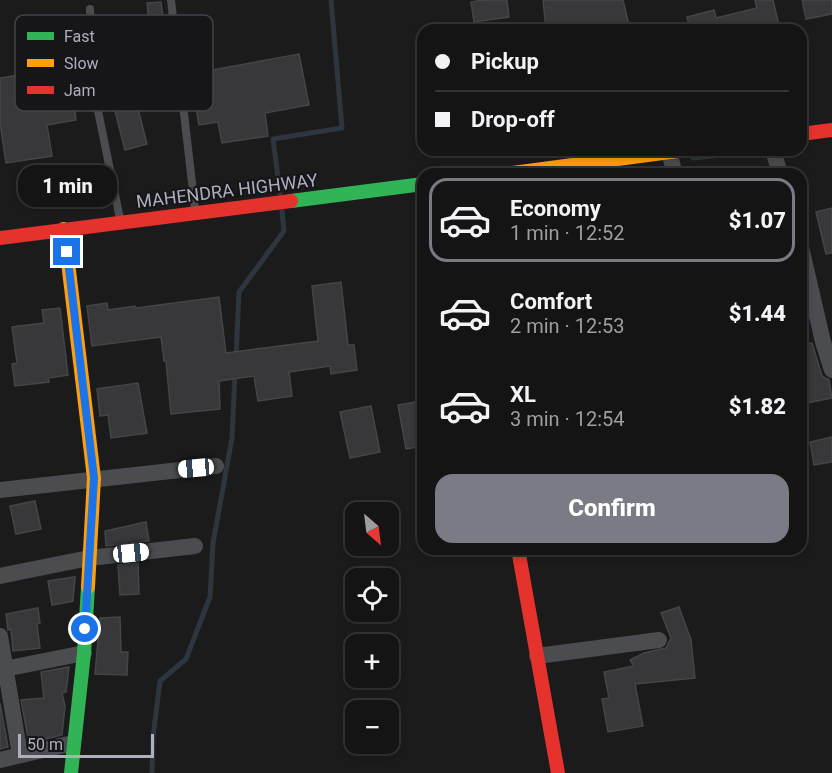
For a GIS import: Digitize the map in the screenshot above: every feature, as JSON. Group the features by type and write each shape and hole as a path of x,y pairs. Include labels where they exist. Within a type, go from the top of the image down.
{"main road":[{"path":"807,133 832,130"},
{"path":"551,168 640,156"},
{"name":"MAHENDRA HIGHWAY","path":"0,238 417,185"},
{"path":"64,229 94,478 84,653 71,773"},
{"path":"519,555 558,773"}],"street":[{"path":"807,273 832,370"},
{"path":"0,490 216,466"},
{"path":"0,576 89,558 195,546"},
{"path":"0,636 2,669 20,755"},
{"path":"537,656 659,640"},
{"path":"2,669 84,653"},
{"path":"0,760 73,743"}],"lane":[{"path":"171,0 173,15"},
{"path":"90,9 90,15"},
{"path":"98,111 120,222"},
{"path":"184,111 195,213"}],"building":[{"path":"507,0 509,17 474,22 471,2"},
{"path":"543,0 623,0 629,24 591,23 546,24"},
{"path":"755,0 773,0 779,24 689,24 687,17 714,10 716,18 757,8"},
{"path":"802,0 832,0 832,14 806,19"},
{"path":"161,2 163,15 148,15 147,3"},
{"path":"299,54 309,105 265,113 268,136 222,143 218,122 199,125 197,111 213,111 213,70"},
{"path":"15,76 15,111 75,111 76,120 47,125 52,156 6,163 0,123 0,78"},
{"path":"115,111 139,111 147,144 125,150"},
{"path":"832,208 832,253 826,254 816,212"},
{"path":"341,282 348,345 354,345 357,370 331,374 330,366 289,372 292,396 258,401 254,376 219,381 220,409 171,414 166,361 164,361 161,337 92,346 87,306 107,303 108,310 219,297 226,353 318,341 312,286"},
{"path":"60,308 68,375 48,378 49,382 15,386 12,364 17,363 12,327 44,323 42,310"},
{"path":"812,343 822,376 829,380 832,398 807,403 807,344"},
{"path":"138,383 147,433 111,438 108,415 100,416 97,389"},
{"path":"417,402 417,447 406,449 398,405"},
{"path":"371,406 380,452 350,458 340,412"},
{"path":"832,437 832,462 814,465 810,442"},
{"path":"35,501 41,529 16,534 10,506"},
{"path":"146,522 149,541 106,546 105,531"},
{"path":"138,563 139,594 120,595 118,565"},
{"path":"75,577 73,601 52,605 48,581"},
{"path":"679,607 691,640 695,678 635,684 643,726 608,732 602,699 609,698 604,672 634,666 630,660 644,653 666,648 671,638 661,613"},
{"path":"38,608 40,648 13,651 11,629 8,630 6,614"},
{"path":"120,617 121,652 128,652 127,675 95,674 100,618"},
{"path":"69,667 66,692 62,693 65,706 62,735 29,743 21,700 44,698 41,672"},
{"path":"0,703 8,747 0,749"}],"waterway":[{"path":"280,193 273,139 342,128 331,0"},
{"path":"693,158 712,156"},
{"path":"236,358 239,292 284,231 282,211"},
{"path":"152,773 153,737 160,681 186,659 210,597 213,543 232,438 235,373"}],"traffic: fast":[{"path":"291,201 417,185"},
{"path":"71,773 84,653 88,587"}],"traffic: slow":[{"path":"550,168 640,156"},
{"path":"64,229 94,478 88,587"}],"traffic: jam":[{"path":"807,133 832,130"},
{"path":"0,238 291,201"},
{"path":"519,555 558,773"}],"route":[{"path":"67,252 94,478 85,629"}]}
